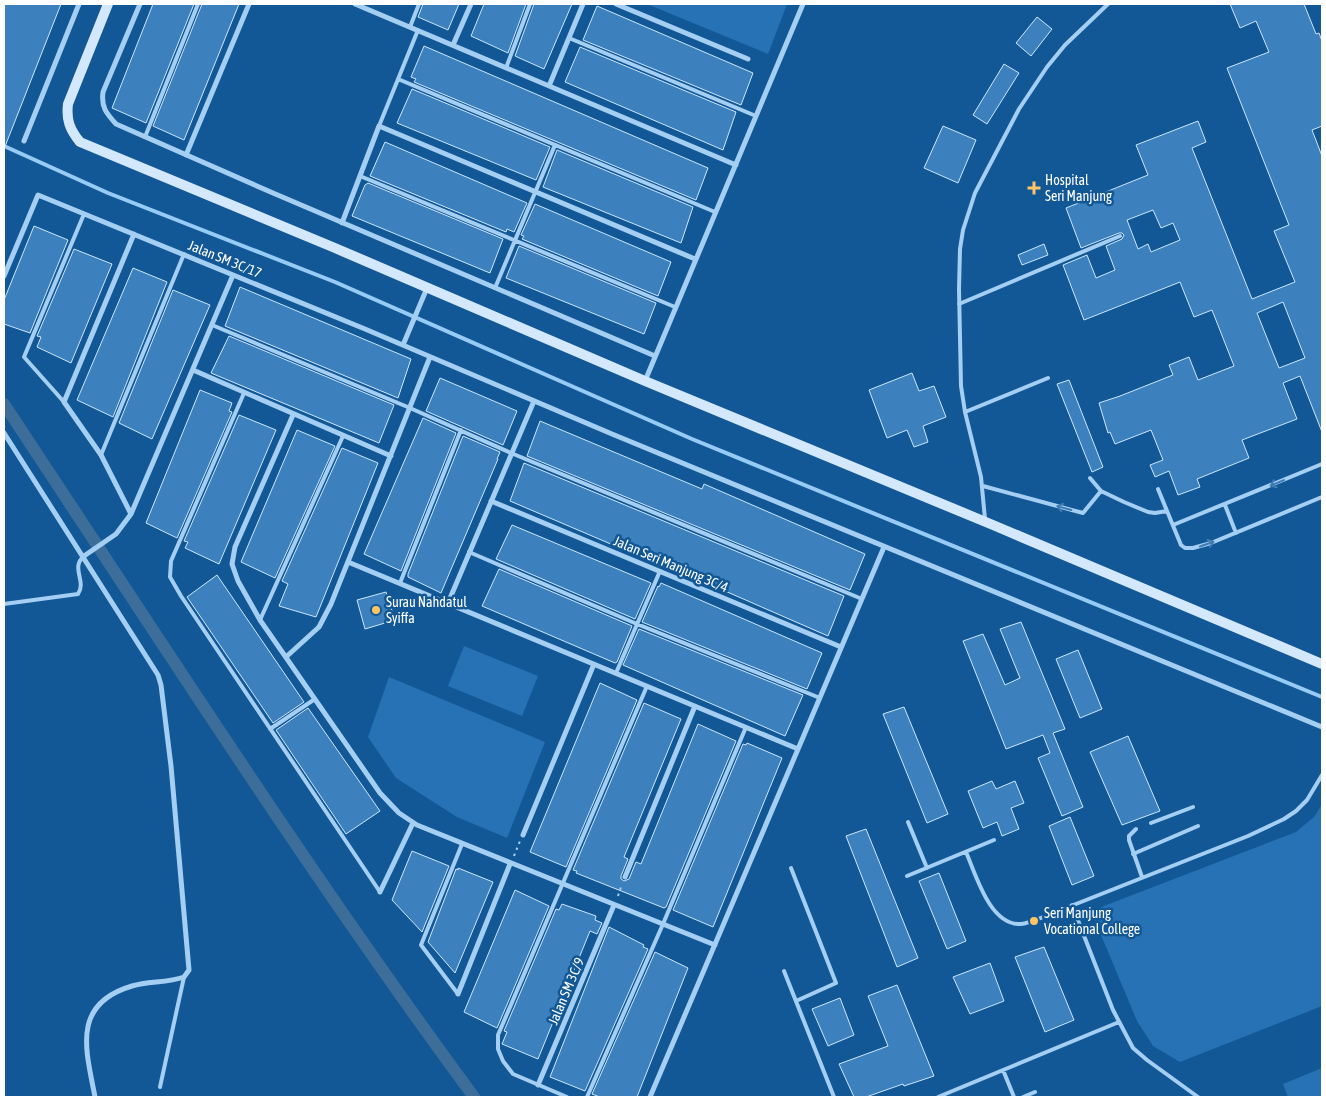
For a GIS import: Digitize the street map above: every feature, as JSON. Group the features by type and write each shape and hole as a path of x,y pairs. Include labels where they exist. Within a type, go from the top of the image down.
{"street":[{"path":"24,141 79,4"},
{"path":"108,4 68,104 69,124 80,142 1322,664"},
{"path":"140,4 114,63 104,92 102,102 105,112 116,124 342,223 655,356"},
{"path":"186,155 249,4"},
{"path":"355,4 362,5 453,46 736,165"},
{"path":"453,46 471,4"},
{"path":"549,86 583,4"},
{"path":"616,4 748,59"},
{"path":"645,381 803,4"},
{"path":"342,223 379,126 695,260"},
{"name":"Jalan SM 3C/17","path":"4,276 38,195 1322,727"},
{"path":"131,514 100,455 64,402 134,234"},
{"path":"84,556 116,534 131,514 233,275"},
{"path":"403,345 428,288"},
{"path":"286,657 319,627 331,604 430,357"},
{"path":"193,370 391,456"},
{"path":"448,603 534,401"},
{"path":"293,415 235,547 232,564 238,582 260,620 380,793 399,813 413,823 510,864 714,945"},
{"path":"4,432 158,675 161,685 171,766 189,970 184,978 171,982 133,986 112,993 100,1003 90,1018 86,1037 95,1097"},
{"name":"Jalan Seri Manjung 3C/4","path":"491,501 841,647"},
{"path":"650,1097 884,547"},
{"path":"348,562 798,749"},
{"path":"523,835 594,664"},
{"path":"625,877 695,706"},
{"path":"380,892 413,823"},
{"path":"458,994 510,864"},
{"name":"Jalan SM 3C/9","path":"538,1085 614,905"}],"lane":[{"path":"145,136 198,4"},
{"path":"410,27 420,4"},
{"path":"506,68 530,4"},
{"path":"985,522 983,486 965,412 961,386 959,304 960,249 963,230 975,193 1019,109 1047,67 1065,45 1108,4"},
{"path":"379,126 418,30"},
{"path":"569,38 756,116"},
{"path":"398,79 715,212"},
{"path":"495,288 555,145"},
{"path":"360,176 675,307"},
{"path":"64,402 24,357 84,214"},
{"path":"959,304 1120,236"},
{"path":"100,455 184,254"},
{"path":"212,325 410,408 511,453 862,599"},
{"path":"965,412 1048,378"},
{"path":"244,393 171,561 170,577 380,892"},
{"path":"400,583 460,430"},
{"path":"260,620 343,436"},
{"path":"1173,525 1322,464"},
{"path":"1090,478 1101,491 1124,502 1148,512 1167,511"},
{"path":"983,486 1084,513 1101,491"},
{"path":"1158,489 1181,545 1185,548 1193,548 1236,533 1322,497"},
{"path":"1225,505 1236,533"},
{"path":"469,552 638,624 820,698"},
{"path":"4,604 78,594 82,586 78,565 84,556"},
{"path":"616,673 660,572"},
{"path":"567,1097 514,1074 503,1061 498,1049 498,1035 647,686"},
{"path":"270,729 315,700"},
{"path":"587,1097 663,924 746,727"},
{"path":"966,852 983,893 994,912 1007,921 1020,924 1248,836 1284,819 1307,800 1322,775"},
{"path":"1151,823 1193,807"},
{"path":"908,822 926,868"},
{"path":"1133,854 1198,826"},
{"path":"1136,829 1129,836 1133,854 1142,877"},
{"path":"907,876 994,840"},
{"path":"458,994 421,945 462,844"},
{"path":"791,868 836,983 796,1001"},
{"path":"1072,905 1119,1022 1133,1048 1198,1097"},
{"path":"784,971 834,1097"},
{"path":"160,1086 184,978"},
{"path":"938,1097 1119,1022"},
{"path":"1003,1070 1014,1097"},
{"path":"1023,1097 1035,1092"}],"path":[{"path":"510,864 523,835"},
{"path":"614,905 625,877"}],"shaded area":[{"path":"647,4 787,4 768,54"},
{"path":"464,646 538,676 522,716 448,686"},
{"path":"389,677 545,742 507,838 457,817 396,778 368,737"},
{"path":"1322,804 1322,1006 1180,1062 1153,1046 1137,1021 1091,911 1296,832 1315,816"},
{"path":"1322,1068 1322,1097 1288,1097 1283,1084"}],"building":[{"path":"4,4 61,4 4,149"},
{"path":"153,4 194,4 146,123 112,108"},
{"path":"202,4 239,4 184,140 153,126"},
{"path":"423,4 459,4 448,30 418,17"},
{"path":"484,4 526,4 508,53 471,36"},
{"path":"534,4 572,4 544,69 515,56"},
{"path":"1230,4 1304,4 1316,34 1319,33 1322,41 1322,126 1312,130 1322,156 1322,432 1300,376 1283,383 1297,419 1242,440 1249,458 1197,479 1200,487 1178,495 1169,471 1155,477 1150,465 1163,460 1151,430 1115,444 1110,432 1108,433 1099,403 1173,375 1169,365 1189,357 1198,380 1234,366 1212,310 1194,317 1180,282 1084,320 1063,265 1087,255 1096,278 1115,270 1106,246 1122,239 1124,235 1119,233 1081,248 1066,208 1148,175 1136,145 1198,121 1206,142 1192,148 1252,299 1295,282 1274,231 1289,225 1227,68 1269,52 1256,21 1240,28","holes":["1153,210 1161,228 1173,223 1180,240 1151,252 1148,244 1138,249 1127,220","1283,302 1305,358 1279,368 1257,313"]},
{"path":"597,6 753,73 741,105 583,40"},
{"path":"1037,17 1052,29 1031,56 1016,43"},
{"path":"424,46 708,168 696,200 414,82 416,79 411,77"},
{"path":"580,47 736,112 723,150 565,82"},
{"path":"1004,64 1019,73 987,124 973,115"},
{"path":"412,89 550,147 536,180 397,123"},
{"path":"943,126 976,140 958,183 924,168"},
{"path":"385,142 527,203 514,232 507,229 506,232 370,176"},
{"path":"557,150 693,207 681,243 543,187"},
{"path":"368,183 503,239 490,273 352,216 365,185"},
{"path":"535,204 671,262 658,296 522,239 524,236 521,235"},
{"path":"34,226 68,240 30,333 4,324 4,300"},
{"path":"1044,244 1048,255 1022,265 1018,255"},
{"path":"519,246 656,303 644,334 506,278"},
{"path":"74,249 112,264 71,363 37,347 41,337 37,336"},
{"path":"133,268 167,282 113,417 77,400"},
{"path":"240,287 411,359 398,398 225,326"},
{"path":"173,290 210,305 152,439 119,423"},
{"path":"229,336 394,405 379,443 211,373"},
{"path":"912,373 919,391 934,386 946,417 923,426 928,442 914,447 907,430 887,438 869,390"},
{"path":"440,378 517,411 503,445 426,411"},
{"path":"1069,380 1103,467 1092,472 1057,384"},
{"path":"200,390 232,403 229,411 232,412 177,538 146,523"},
{"path":"239,415 276,430 219,564 185,548 188,542 184,541"},
{"path":"423,418 456,433 401,571 364,554"},
{"path":"540,421 702,489 704,484 865,554 850,590 527,456"},
{"path":"297,430 335,446 275,578 241,562"},
{"path":"463,436 500,452 441,593 408,577 408,574"},
{"path":"342,448 378,463 316,617 279,606 288,584 282,581"},
{"path":"524,463 844,596 828,636 654,560 653,562 510,501"},
{"path":"512,525 651,583 635,619 496,559"},
{"path":"499,569 632,626 617,662 615,663 482,606"},
{"path":"217,575 304,702 273,723 187,597"},
{"path":"661,583 822,653 807,689 642,622"},
{"name":"Surau Nahdatul Syiffa","path":"386,592 395,620 365,629 357,600"},
{"path":"1021,622 1065,729 1053,733 1083,807 1062,816 1038,758 1050,753 1043,735 1006,749 963,641 983,634 1005,685 1020,678 1000,629"},
{"path":"639,629 803,695 785,736 623,665"},
{"path":"1078,650 1102,709 1080,718 1056,659"},
{"path":"600,683 637,700 566,867 530,852"},
{"path":"644,703 681,719 624,857 628,859 621,876 621,879 624,881 629,879 636,862 641,864 698,724 736,741 664,908 576,873 577,871 573,870"},
{"path":"904,707 948,814 927,823 883,714"},
{"path":"308,708 380,811 346,834 276,730"},
{"path":"1128,736 1160,811 1122,825 1090,752"},
{"path":"747,743 782,758 713,927 673,910 743,744 746,745"},
{"path":"992,781 996,789 1015,781 1024,803 1011,808 1019,829 1002,836 997,822 983,828 968,791"},
{"path":"1070,817 1094,876 1072,885 1049,826"},
{"path":"866,829 918,958 897,967 846,836"},
{"path":"412,851 449,866 422,932 392,900"},
{"path":"458,868 493,882 455,973 428,942"},
{"path":"939,873 966,941 947,949 919,881"},
{"path":"515,890 549,906 497,1028 464,1012"},
{"path":"562,904 596,916 595,920 602,923 597,934 590,931 538,1059 502,1044 507,1032 504,1031 556,909 559,910"},
{"path":"609,927 644,945 643,947 648,949 585,1091 550,1077"},
{"path":"1044,947 1074,1020 1045,1032 1015,957"},
{"path":"655,952 688,968 637,1097 600,1097 592,1094"},
{"path":"990,963 1004,1001 970,1014 953,977"},
{"path":"897,985 934,1076 904,1086 903,1084 866,1097 854,1097 839,1064 888,1046 868,996"},
{"path":"840,998 854,1035 828,1046 812,1009"}],"waterway":[{"path":"4,146 108,193 335,282 692,439 1322,697"},
{"path":"4,404 293,840 412,1012 474,1097"}],"place":[{"name":"Hospital Seri Manjung","path":"1034,188"},
{"name":"Surau Nahdatul Syiffa","path":"376,610"},
{"name":"Seri Manjung Vocational College","path":"1034,921"}]}
